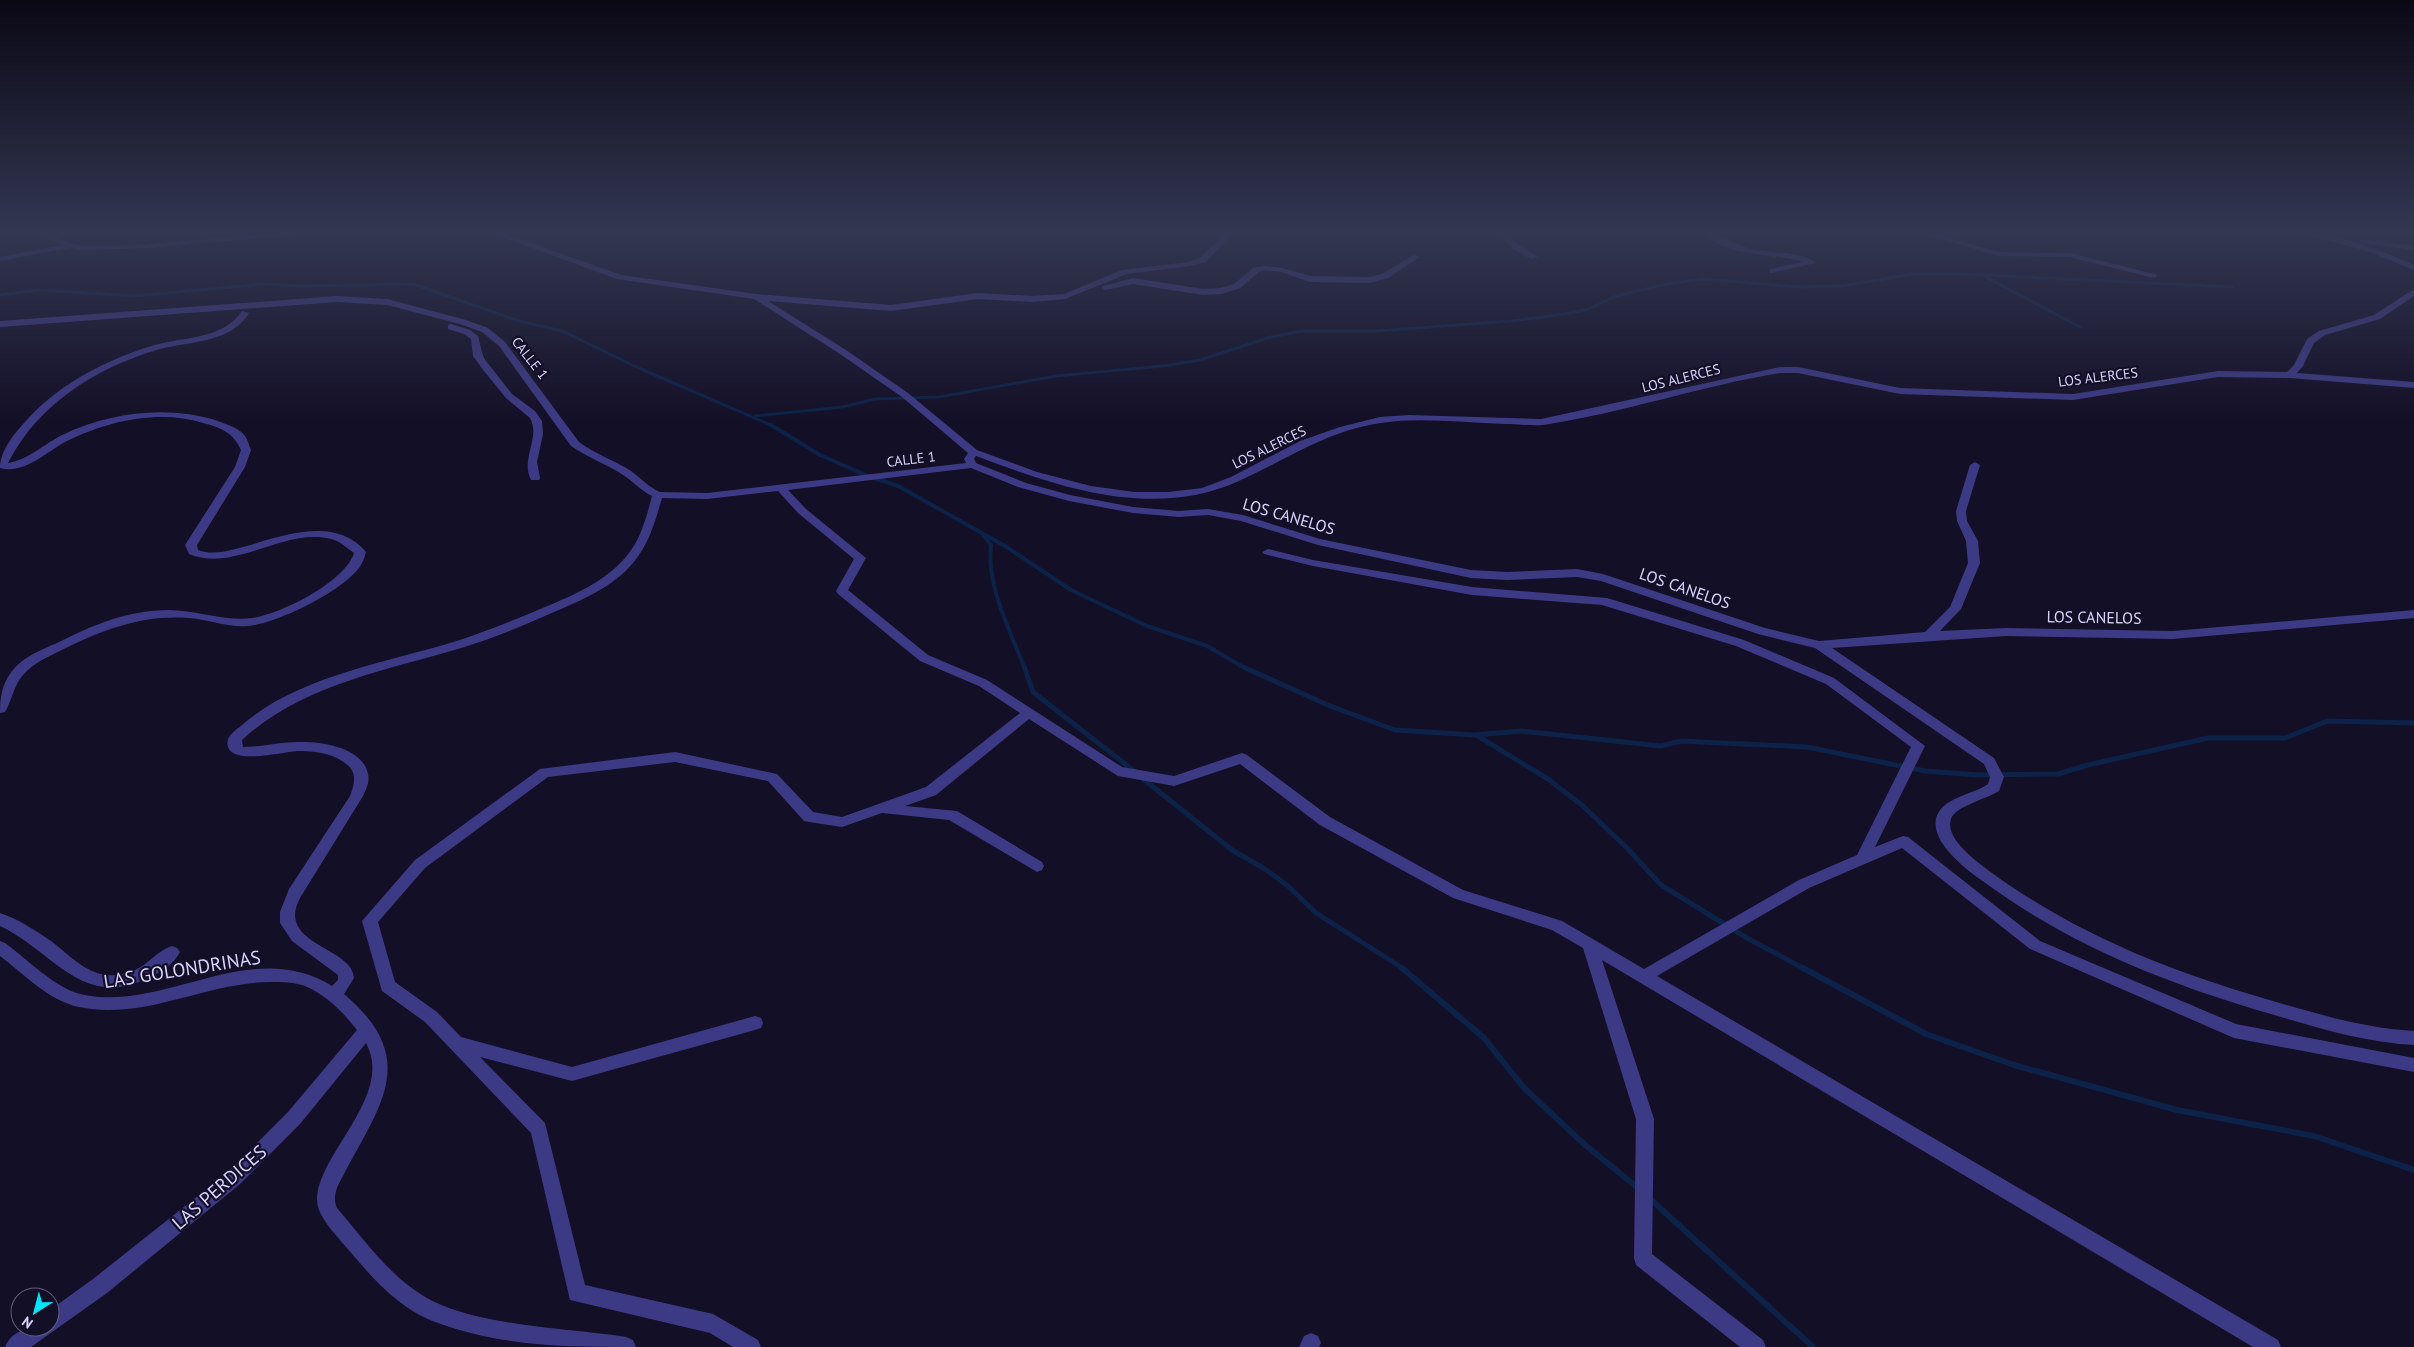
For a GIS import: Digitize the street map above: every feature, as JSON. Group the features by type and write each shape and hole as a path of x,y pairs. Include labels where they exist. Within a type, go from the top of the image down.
{"street":[{"path":"748,296 890,308 955,298 1050,299 1063,296"},
{"path":"2290,375 2298,366 2310,341 2322,333 2377,317 2408,296"},
{"name":"LOS ALERCES","path":"756,297 843,352 905,395 973,452 1033,474 1090,489 1134,495 1168,495 1204,491 1235,479 1304,443 1344,429 1380,420 1409,418 1540,422 1780,370 1798,370 1900,391 2048,396 2101,393 2218,374 2290,375 2414,385"},
{"name":"CALLE 1","path":"0,324 348,299 387,302 463,322 485,330 498,339 558,417 575,444 627,473 649,491 658,495 694,497 972,465"},
{"path":"0,332 359,306 389,309 467,332 476,341 477,354 482,364 495,376 507,394 536,419 539,430 531,464 535,478"},
{"path":"0,709 6,699 12,679 22,668 38,657 99,626 131,616 165,614 201,615 241,624 261,620 334,585 351,573 360,556 360,552 340,538 320,533 288,536 219,556 200,556 193,552 191,545 240,467 245,454 245,445 240,436 216,425 190,418 165,415 116,420 62,439 21,465 3,467 14,442 37,412 66,390 136,355 220,332 239,322 245,314"},
{"path":"0,444 14,442"},
{"path":"972,465 969,460 973,452"},
{"name":"LOS CANELOS","path":"972,465 1022,485 1069,498 1133,510 1179,514 1208,512 1243,518 1318,542 1471,574 1507,576 1577,573 1603,578 1762,631 1819,645 2006,632 2173,635 2414,614"},
{"path":"1928,636 1954,609 1974,563 1972,541 1962,521 1961,511 1975,465"},
{"path":"781,488 802,511 860,558 842,591 924,658 983,683 1118,771 1174,781 1242,758 1325,821 1458,894 1557,925 2270,1347"},
{"path":"333,994 344,984 346,979 345,972 296,936 288,924 288,910 294,894 357,798 362,784 361,772 352,762 333,751 292,746 242,752 234,748 235,739 248,726 270,711 324,686 371,669 488,634 540,614 591,590 622,568 636,552 645,536 658,495"},
{"path":"1268,552 1313,563 1472,591 1603,601 1740,643 1830,681 1918,746 1862,859"},
{"path":"1819,645 1989,761 1997,777 1994,787 1966,802 1950,807 1943,818 1943,825 1951,843 1966,860 2014,896 2100,945 2193,984 2320,1024 2382,1036 2414,1038"},
{"path":"751,1347 713,1324 577,1293 539,1129 431,1017 388,986 370,921 420,864 545,772 675,757 772,777 809,817 842,822 931,791 1028,713"},
{"path":"880,808 952,815 1037,866"},
{"path":"1643,977 1804,884 1903,841 2035,945 2234,1031 2414,1065"},
{"path":"0,918 42,943 80,973 111,982 128,980 143,975 164,961 172,952"},
{"path":"1590,945 1645,1120 1642,1258 1756,1347"},
{"name":"LAS GOLONDRINAS","path":"0,947 58,992 67,997 88,1002 130,1001 230,978 268,976 293,976 333,994 367,1030 380,1057 380,1081 366,1116 328,1187 326,1197 330,1214 394,1287 428,1308 452,1318 478,1324 626,1347"},
{"path":"456,1043 572,1074 756,1023"},
{"name":"LAS PERDICES","path":"60,1315 100,1286 234,1178 294,1118 367,1030"},
{"path":"14,1347 28,1337"}],"waterway":[{"path":"447,296 519,321 562,331 641,369 772,425"},
{"path":"755,416 842,407 875,399 939,397 1056,376 1163,366 1200,360 1271,337 1303,331 1376,331 1511,321 1565,314 1589,309 1617,296"},
{"path":"2021,296 2080,327"},
{"path":"772,425 820,455 868,476 898,486 1005,546 1071,590 1147,626 1207,646 1242,667"},
{"path":"984,536 991,545 992,576 1000,607 1024,667"},
{"path":"1024,666 1033,692 1134,771"},
{"path":"1242,667 1330,706 1395,730 1475,735 1521,731 1661,746 1681,741 1807,747 1925,771 1979,775 2058,774 2088,765 2208,738 2285,738 2327,721 2414,723"},
{"path":"1476,735 1548,779 1583,806 1627,848 1661,885 1747,938 1805,969"},
{"path":"1142,778 1232,850 1265,869 1288,886 1316,913 1404,969"},
{"path":"1402,968 1484,1038 1524,1088 1584,1144 1638,1188"},
{"path":"1803,968 1926,1034 2014,1065 2177,1110 2314,1136 2414,1170"},
{"path":"1650,1199 1813,1347"}]}
